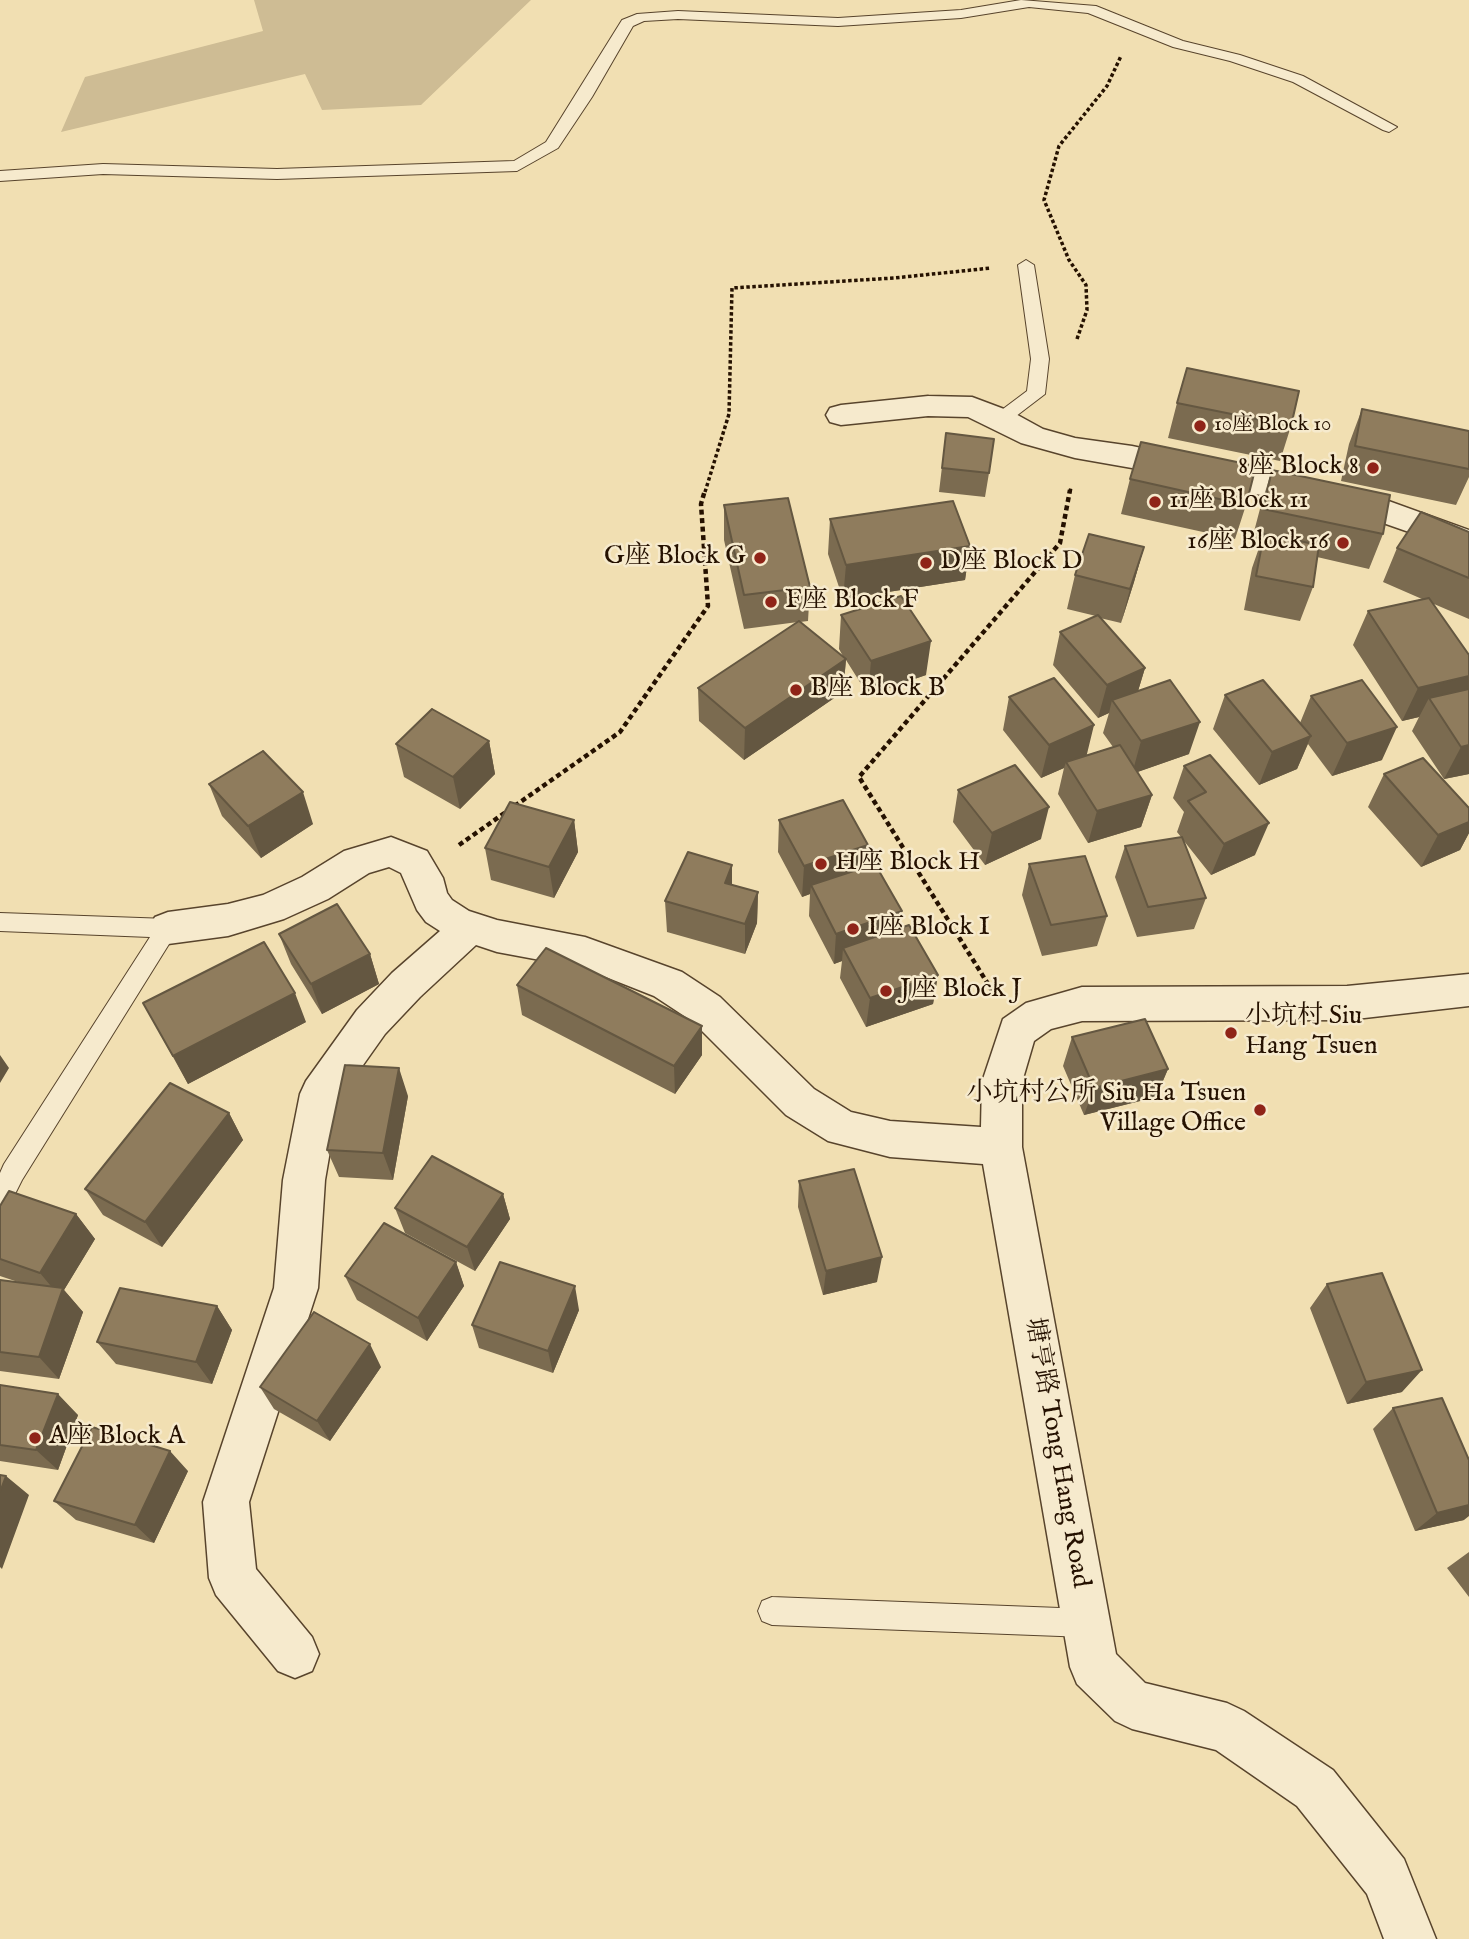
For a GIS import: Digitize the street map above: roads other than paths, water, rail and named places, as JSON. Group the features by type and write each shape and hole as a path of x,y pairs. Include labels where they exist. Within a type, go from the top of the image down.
{"street":[{"path":"841,415 928,407 972,407 1032,436 1075,448 1132,457 1373,507 1469,542"},
{"path":"168,928 228,920 271,908 315,888 357,862 391,852 414,862 430,899 439,911 470,927 497,936 585,953 668,984 706,1009 800,1102 842,1128 890,1139 1001,1147"},
{"path":"295,1654 233,1578 226,1502 296,1288 304,1180 320,1094 371,1022 406,985 470,927"},
{"name":"塘亨路 Tong Hang Road","path":"1410,1939 1386,1877 1315,1788 1227,1728 1132,1704 1094,1667 1001,1147 1002,1082 1017,1031 1040,1015 1082,1004 1347,1003 1469,990"}],"lane":[{"path":"0,176 103,169 277,174 517,166 552,145 584,97 627,23 642,17 678,15 838,22 961,14 1029,3 1091,9 1178,44 1235,58 1298,79 1389,127"},
{"path":"1001,419 1036,394 1040,359 1026,264"},
{"path":"0,922 168,928"},
{"path":"0,1198 13,1172 78,1067 168,928"},
{"path":"772,1611 1086,1623"}],"place":[{"name":"10座 Block 10","path":"1200,426"},
{"name":"8座 Block 8","path":"1373,468"},
{"name":"11座 Block 11","path":"1155,502"},
{"name":"16座 Block 16","path":"1343,543"},
{"name":"G座 Block G","path":"760,558"},
{"name":"D座 Block D","path":"926,563"},
{"name":"F座 Block F","path":"771,602"},
{"name":"B座 Block B","path":"796,690"},
{"name":"H座 Block H","path":"821,864"},
{"name":"I座 Block I","path":"853,929"},
{"name":"J座 Block J","path":"886,991"},
{"name":"小坑村 Siu Hang Tsuen","path":"1231,1033"},
{"name":"小坑村公所 Siu Ha Tsuen Village Office","path":"1260,1110"},
{"name":"A座 Block A","path":"35,1438"}]}
